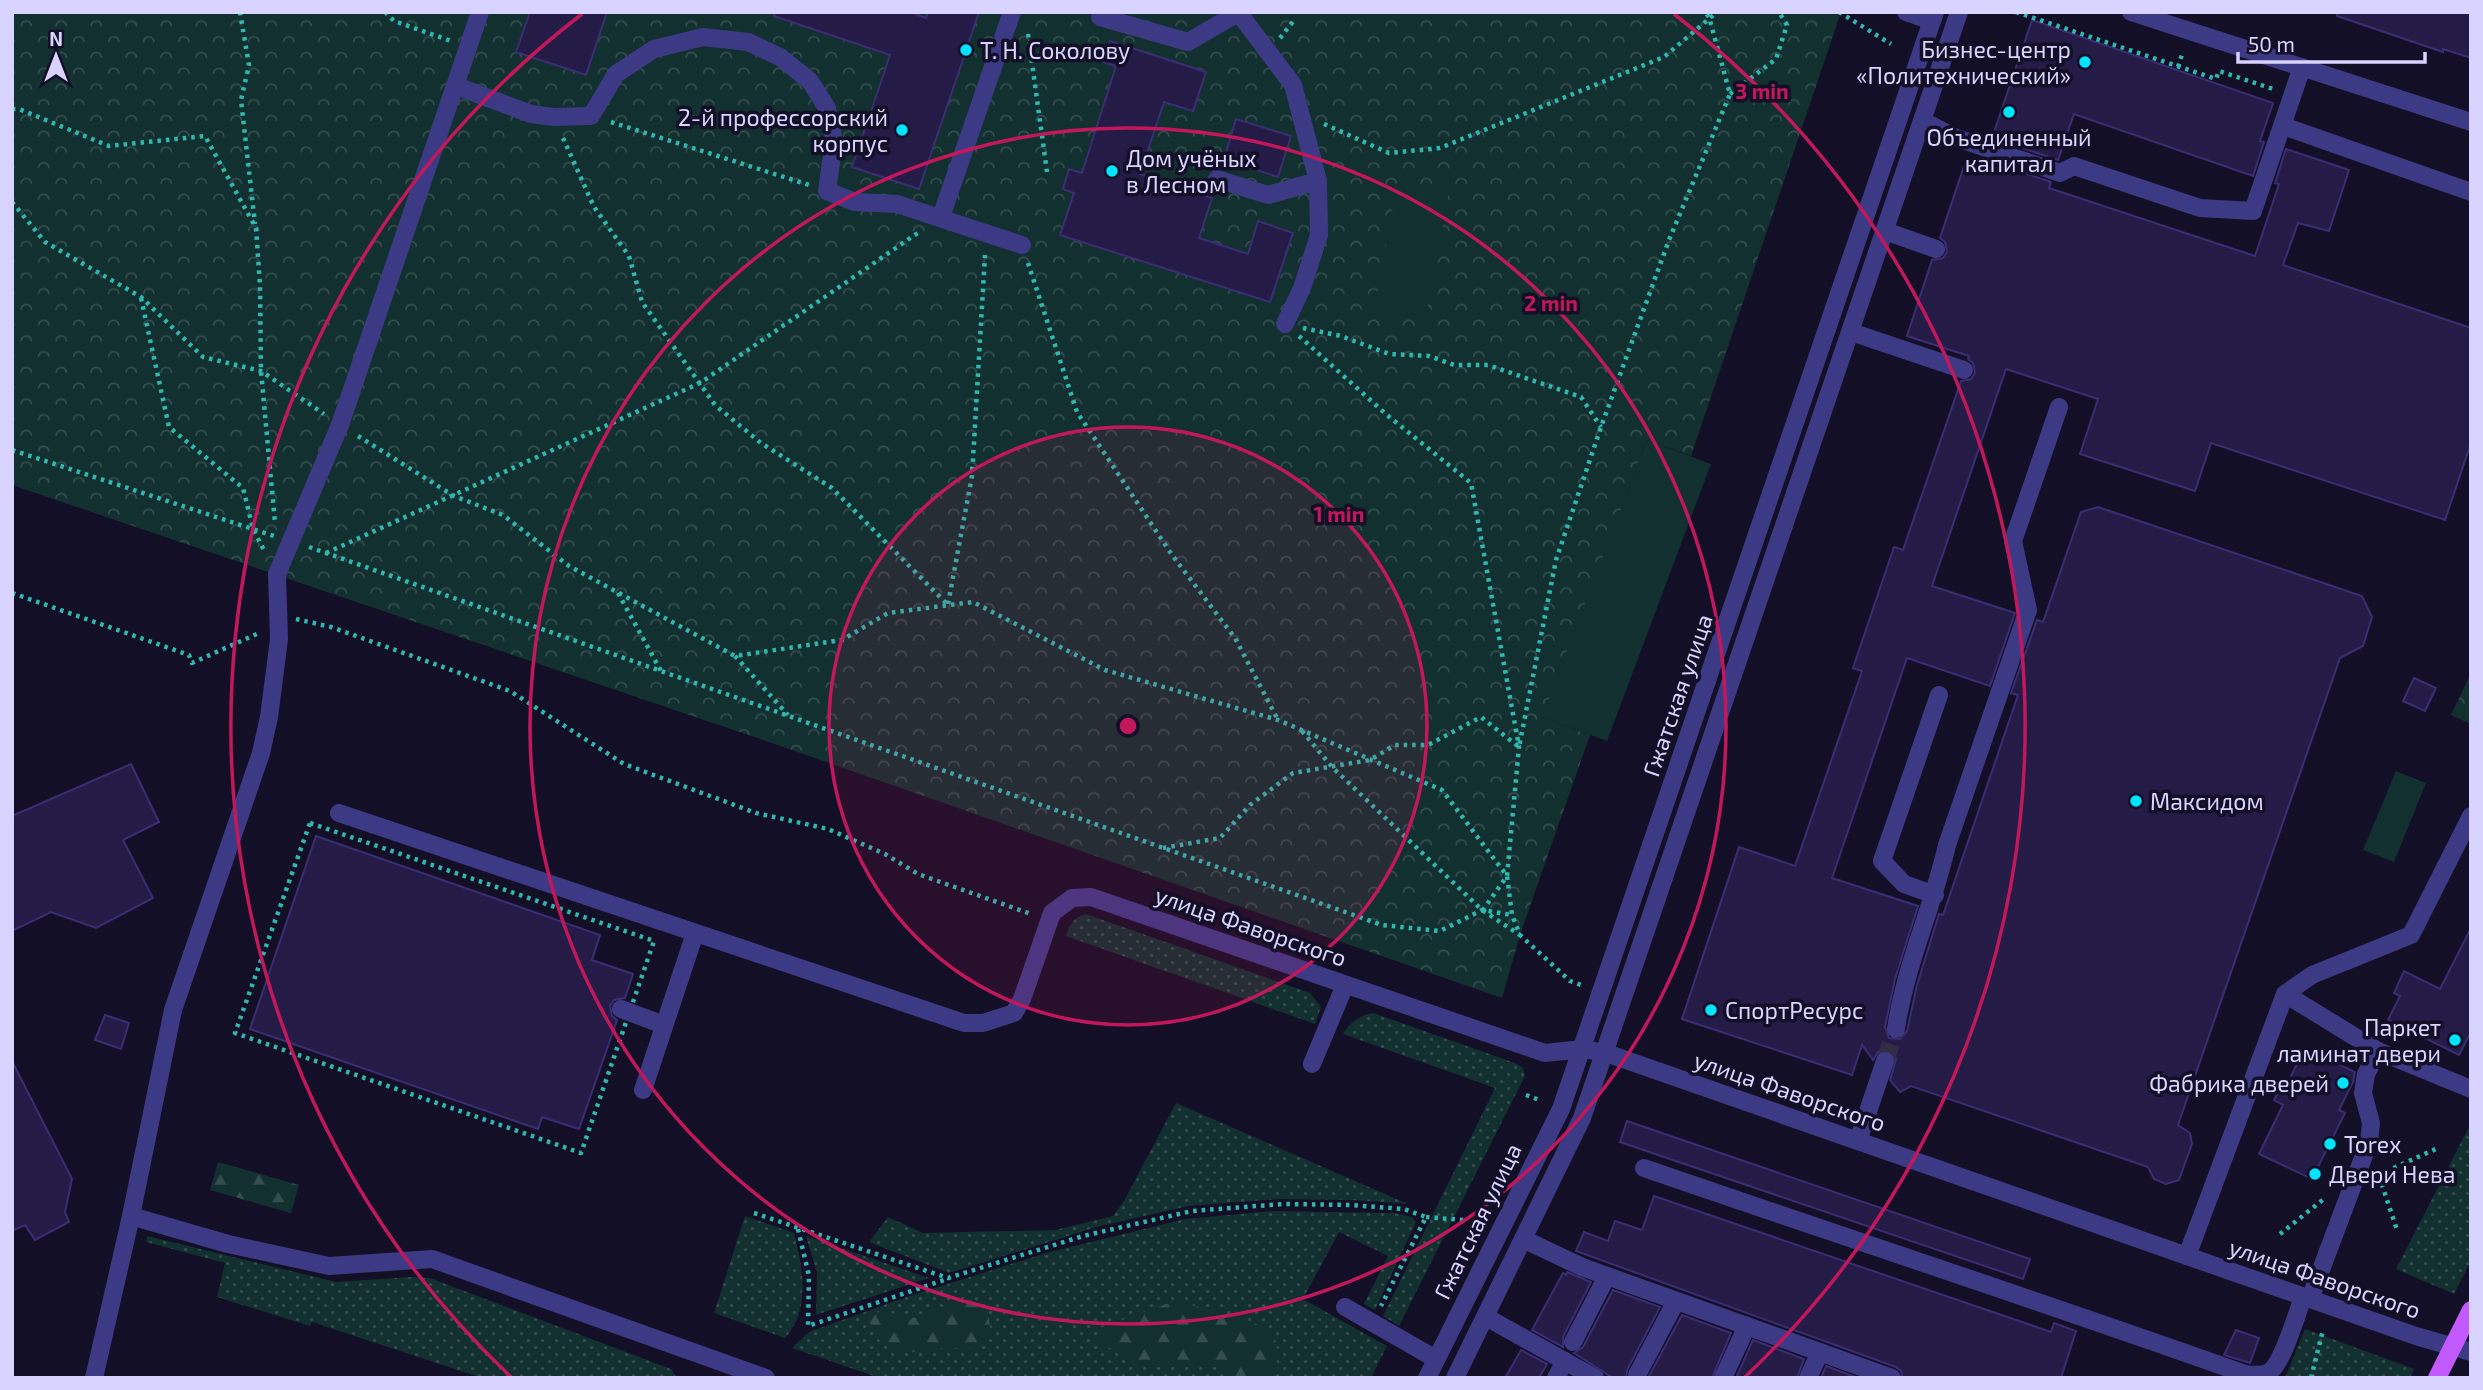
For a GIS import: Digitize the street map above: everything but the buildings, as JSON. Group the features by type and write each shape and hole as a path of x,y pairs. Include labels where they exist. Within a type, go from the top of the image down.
{"main road":[{"path":"2437,1378 2471,1310"}],"street":[{"path":"94,1378 131,1216 173,1010 261,753 269,718 279,624 277,574 284,539 340,425 480,12"},
{"path":"941,217 1012,12"},
{"path":"1102,12 1100,17 1188,42 1238,13 1293,85 1318,181 1319,236 1302,288 1285,324"},
{"path":"1906,12 1934,17"},
{"name":"Гжатская улица","path":"1455,1378 1582,1118 1606,1053 1959,12"},
{"path":"2131,12 2471,122"},
{"name":"Гжатская улица","path":"1427,1378 1561,1109 1934,17"},
{"path":"456,86 531,114 554,117 591,116 616,74 654,50 703,37 748,42 780,57 810,81 827,108 834,141 827,191 855,202 897,204 1022,246"},
{"path":"1923,121 1955,137 2060,173 2074,166 2200,208 2253,211 2302,67"},
{"path":"2283,126 2471,192"},
{"path":"1217,179 1268,195 1318,181"},
{"path":"1885,231 1936,249"},
{"path":"1851,332 1964,370"},
{"path":"1895,1029 1899,1005 1935,895 1947,845 2028,610 2013,541 2059,407"},
{"path":"1935,895 1904,884 1882,862 1940,695"},
{"path":"339,813 964,1023 983,1023 1014,1013 1022,999 1050,920"},
{"path":"2187,1256 2286,994 2312,975 2411,935 2471,816"},
{"name":"улица Фаворского","path":"1050,920 1052,914 1072,898 1091,897 1545,1053 1583,1049 1606,1053 2306,1298 2471,1352"},
{"path":"643,1090 695,933"},
{"path":"1312,1064 1345,985"},
{"path":"2286,994 2378,1051 2471,1089"},
{"path":"625,1011 664,1025"},
{"path":"1644,1168 2256,1376 2270,1373 2278,1363 2369,1142 2371,1123 2363,1093 2366,1074 2378,1051"},
{"path":"1858,1141 1885,1061"},
{"path":"131,1216 228,1244 329,1266 432,1258 766,1378"},
{"path":"1523,1239 1570,1263 1890,1378"},
{"path":"1573,1342 1607,1276"},
{"path":"1637,1375 1676,1301"},
{"path":"1345,1307 1436,1359"},
{"path":"1486,1317 1595,1378"},
{"path":"1723,1378 1747,1326"},
{"path":"1808,1378 1820,1352"},
{"path":"1556,1378 1565,1361"}],"path":[{"path":"240,12 249,65 241,100 256,228 261,371 284,539"},
{"path":"385,12 394,21 468,47"},
{"path":"1300,114 1389,153 1440,148 1664,57 1707,15 1717,12"},
{"path":"1520,935 1512,915 1507,876 1520,747 1556,560 1601,426 1669,240 1730,94 1776,60 1787,25 1779,12"},
{"path":"1839,12 1891,44"},
{"path":"2016,12 2216,79 2219,71 2280,92"},
{"path":"1707,15 1730,94"},
{"path":"1026,26 1047,172"},
{"path":"12,108 109,146 205,136 256,228"},
{"path":"591,116 827,191"},
{"path":"554,117 594,207 629,256 642,302 715,405 761,443 832,488 948,605"},
{"path":"12,202 45,242 141,297 204,357 261,371 340,425 454,496 503,515 569,566 735,656 789,717"},
{"path":"325,553 700,383 941,217"},
{"path":"948,605 972,476 986,233"},
{"path":"1022,246 1077,412 1172,555 1235,638 1278,720"},
{"path":"141,297 170,427 243,488 253,529 277,574"},
{"path":"1285,324 1341,336 1389,354 1429,356 1454,365 1488,365 1581,397 1601,426"},
{"path":"1285,324 1387,415 1471,483 1520,747"},
{"path":"12,450 325,553 1382,925 1440,931 1482,910 1507,876"},
{"path":"618,592 661,672"},
{"path":"12,593 189,655 192,663 279,624 299,618 331,627 510,691 625,764 756,813 828,829 885,853 918,874 1050,920"},
{"path":"735,656 842,640 888,612 973,602 1105,670 1278,720 1442,790 1507,876"},
{"path":"1162,848 1220,838 1250,805 1293,773 1370,760 1395,745 1428,745 1481,718 1520,747"},
{"path":"1301,730 1332,766 1482,910 1520,935 1570,981"},
{"path":"310,823 654,941 625,1011 581,1153 235,1032 310,823"},
{"path":"1482,910 1512,915"},
{"path":"1526,1094 1549,1104"},
{"path":"2369,1142 2397,1230"},
{"path":"2280,1234 2319,1204 2338,1184 2352,1186 2438,1148"},
{"path":"798,1228 809,1276 808,1325 1083,1236 1192,1212 1283,1204 1337,1205 1404,1209 1426,1217 1463,1220"},
{"path":"754,1213 948,1279"},
{"path":"1373,1323 1426,1217"},
{"path":"2311,1378 2323,1330"}],"green space":[{"path":"12,12 1841,12 1691,456 1647,440 1543,717 1590,735 1520,935 1502,998 769,742 12,485"},
{"path":"1398,180 1449,190 1425,319 1374,310"},
{"path":"1647,440 1711,464 1607,741 1542,717"},
{"path":"2471,673 2471,724 2451,715"},
{"path":"2396,771 2426,783 2394,862 2363,850"},
{"path":"1086,914 1310,993 1321,1007 1315,1024 1066,936 1073,922"},
{"path":"1373,1013 1515,1063 1523,1068 1525,1076 1399,1326 1383,1316 1495,1088 1343,1034 1355,1020"},
{"path":"1176,1103 1408,1204 1279,1199 1189,1206 1100,1226 949,1273 869,1242 888,1217 923,1233 1055,1230 1113,1216 1124,1201"},
{"path":"2471,1123 2471,1261 2454,1294 2396,1269"},
{"path":"218,1162 299,1185 291,1213 210,1190"},
{"path":"1273,1211 1394,1213 1412,1217 1416,1222 1375,1310 1364,1304 1388,1256 1339,1232 1303,1299 1387,1346 1371,1378 880,1378 792,1348 809,1332 906,1297 1046,1253 1185,1219"},
{"path":"745,1216 794,1233 802,1274 802,1301 799,1314 785,1338 714,1313"},
{"path":"147,1236 336,1282 430,1278 671,1369 677,1378 476,1378 312,1322 310,1326 217,1297 225,1263 146,1242"},
{"path":"806,1236 929,1278 816,1315 817,1273"},
{"path":"966,1298 988,1310 991,1336 978,1349 945,1348 898,1354 880,1341 868,1320 884,1308 905,1321"},
{"path":"1175,1301 1239,1318 1274,1332 1278,1356 1274,1378 1243,1378 1231,1375 1212,1363 1158,1367 1130,1365 1117,1348 1097,1348 1100,1328"},
{"path":"2305,1329 2414,1369 2410,1378 2285,1378"}],"tunnel":[{"path":"1885,1061 1896,1029"}],"place":[{"name":"Т. Н. Соколову","path":"966,50"},
{"name":"Бизнес-центр «Политехнический»","path":"2085,62"},
{"name":"Объединенный капитал","path":"2009,112"},
{"name":"2-й профессорский корпус","path":"902,130"},
{"name":"Дом учёных в Лесном","path":"1112,171"},
{"name":"Максидом","path":"2136,801"},
{"name":"СпортРесурс","path":"1711,1010"},
{"name":"Паркет ламинат двери","path":"2455,1040"},
{"name":"Фабрика дверей","path":"2343,1083"},
{"name":"Torex","path":"2330,1144"},
{"name":"Двери Нева","path":"2315,1174"}]}
